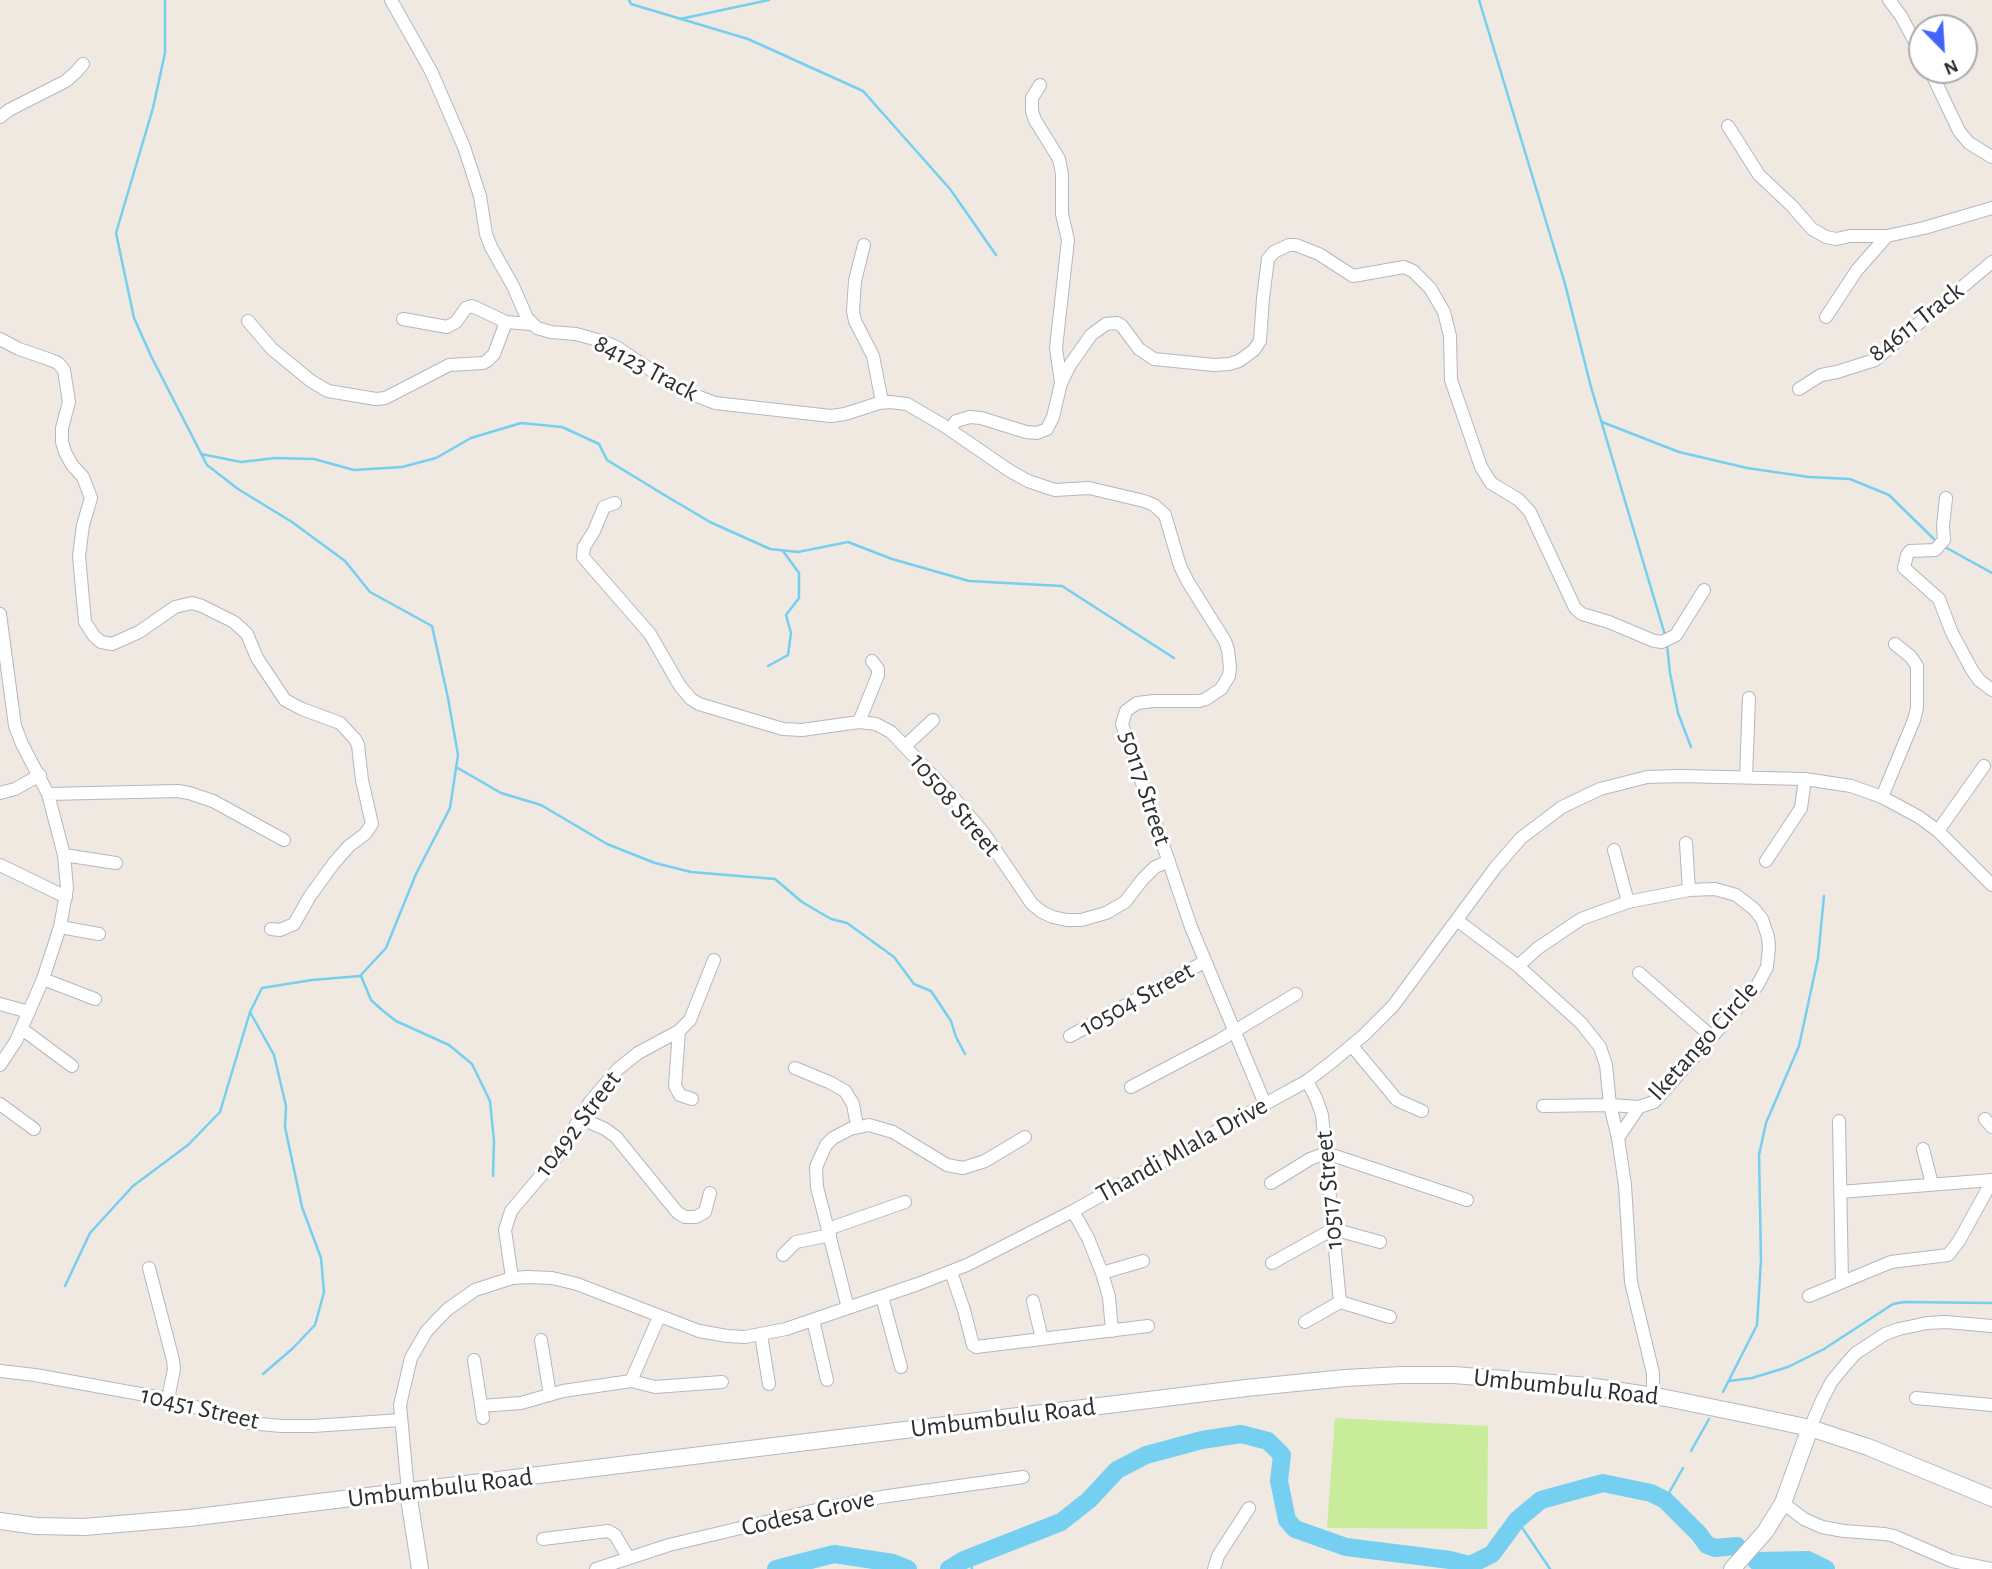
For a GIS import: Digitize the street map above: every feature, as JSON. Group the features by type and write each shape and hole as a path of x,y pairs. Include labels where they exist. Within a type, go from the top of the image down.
{"main road":[{"name":"Umbumbulu Road","path":"0,1521 60,1527 122,1525 1205,1393 1345,1378 1401,1375 1454,1375 1589,1386 1653,1396 1810,1429 1868,1447 1992,1498"},
{"path":"1732,1569 1765,1532 1783,1503 1810,1429"},
{"path":"408,1492 420,1569"}],"street":[{"path":"391,0 431,71 474,174 491,247 531,324"},
{"path":"1889,0 1908,29"},
{"path":"0,117 65,81 83,64"},
{"path":"1937,84 1959,131 1969,143 1992,157"},
{"path":"1040,85 1032,98 1032,111 1059,159 1062,174 1062,214 1068,240 1056,348 1061,383"},
{"path":"1728,126 1759,175 1818,233 1836,239 1850,236 1888,236 1992,208"},
{"path":"1826,317 1857,270 1888,236"},
{"path":"864,245 855,281 853,311 855,321 873,356 882,402 906,404 950,429 956,421 970,417 1026,432 1042,432 1051,424 1061,383 1082,345 1099,328 1113,322 1122,326 1139,349 1154,359 1214,365 1229,364 1247,357 1260,341 1268,259 1274,252 1289,244 1319,254 1353,276 1408,268 1430,288 1444,312 1450,336 1451,380 1481,467 1491,483 1520,500 1530,512 1575,608 1582,614 1662,642 1676,635 1704,590"},
{"name":"84611 Track","path":"1799,389 1821,375 1875,360 1992,262"},
{"path":"248,321 272,349 311,381 328,391 376,400 392,395 449,365 487,362 494,354 506,322 472,306 466,308 456,323 447,327 403,319"},
{"name":"84123 Track","path":"506,322 531,324 542,330 576,334 605,342 679,389 715,403 831,416 882,402"},
{"path":"0,339 58,363 64,370 69,402 62,428 62,442 72,465 83,477 91,498 83,525 79,556 85,622 93,636 101,642 119,642 139,632 175,607 192,603 234,622 247,634 257,658 285,701 340,723 355,738 372,824 334,863 294,924 280,930 271,929"},
{"name":"50117 Street","path":"950,429 1028,481 1055,490 1089,488 1144,501 1160,509 1168,523 1188,582 1225,641 1230,667 1225,683 1215,694 1199,701 1137,703 1126,711 1124,730 1169,861"},
{"path":"1946,499 1942,526 1944,540 1935,550 1910,551 1904,568 1939,599 1952,633 1972,670 1979,680 1992,690"},
{"name":"10508 Street","path":"615,503 604,507 584,547 583,557 650,634 674,677 691,699 708,707 783,729 802,730 859,722 883,727 905,746 983,832 1032,904 1053,917 1081,920 1106,913 1125,902 1155,867 1169,861"},
{"path":"0,614 4,663 15,726 48,794 67,875 60,927 43,979 30,1012 11,1050 0,1065"},
{"path":"1882,797 1917,708 1917,666 1911,657 1895,644"},
{"path":"859,722 878,675 878,669 872,661"},
{"path":"1746,777 1749,698"},
{"path":"905,746 933,720"},
{"path":"1938,831 1984,766"},
{"path":"0,793 15,789 40,775"},
{"name":"Thandi Mlala Drive","path":"408,1492 400,1405 407,1370 411,1357 426,1332 463,1298 482,1287 512,1278 565,1280 659,1317 712,1334 745,1337 774,1333 951,1272 1073,1211 1307,1080 1352,1046 1393,1006 1521,838 1553,813 1583,796 1619,783 1647,777 1805,779 1851,786 1882,797 1909,811 1938,831 1991,880"},
{"path":"1766,861 1801,808 1805,779"},
{"path":"48,794 189,793 214,801 284,840"},
{"path":"1686,843 1689,890"},
{"path":"1614,850 1628,902"},
{"path":"64,855 116,863"},
{"path":"1169,861 1204,962 1265,1104"},
{"path":"0,865 66,897"},
{"name":"Iketango Circle","path":"1458,921 1518,966 1595,1039 1606,1065 1610,1105 1639,1107 1654,1102 1660,1096 1757,986 1769,957 1768,937 1762,919 1736,895 1727,890 1689,890 1628,902 1581,919 1538,948 1518,966"},
{"path":"60,927 100,933"},
{"name":"10492 Street","path":"512,1278 506,1241 507,1221 511,1211 555,1159 598,1091 628,1060 657,1041 679,1031 690,1020 715,960"},
{"name":"10504 Street","path":"1070,1036 1204,962"},
{"path":"1639,973 1712,1037"},
{"path":"43,979 95,999"},
{"path":"1131,1087 1234,1032 1296,995"},
{"path":"0,1004 30,1012"},
{"path":"22,1028 72,1066"},
{"path":"679,1031 675,1086 681,1095 692,1099"},
{"path":"1352,1046 1397,1100 1422,1111"},
{"path":"795,1068 845,1091 853,1104 857,1126"},
{"name":"10517 Street","path":"1307,1080 1322,1115 1340,1302"},
{"path":"0,1104 34,1129"},
{"path":"1543,1106 1610,1105 1625,1185 1629,1270 1653,1373 1653,1396"},
{"path":"1618,1138 1639,1107"},
{"path":"580,1118 616,1137 678,1213 685,1217 696,1217 705,1212 710,1193"},
{"path":"1839,1121 1842,1282"},
{"path":"848,1308 817,1187 818,1160 833,1138 857,1126 869,1125 893,1132 942,1163 957,1168 985,1161 1025,1138"},
{"path":"1923,1149 1932,1184"},
{"path":"1271,1183 1310,1159 1326,1153 1467,1200"},
{"path":"1840,1192 1992,1180"},
{"path":"1809,1296 1891,1262 1948,1255 1959,1241 1992,1180"},
{"path":"783,1255 799,1241 905,1202"},
{"path":"1073,1211 1088,1238 1102,1273 1109,1297 1112,1331"},
{"path":"1272,1263 1333,1229 1380,1242"},
{"path":"1102,1273 1143,1261"},
{"path":"149,1268 173,1360 168,1399"},
{"path":"951,1272 974,1346 1148,1326"},
{"path":"882,1297 901,1367"},
{"path":"1033,1301 1042,1339"},
{"path":"1305,1322 1340,1302 1390,1317"},
{"path":"631,1381 659,1317"},
{"path":"813,1320 827,1380"},
{"path":"1810,1429 1832,1381 1856,1353 1885,1334 1927,1323 1992,1326"},
{"path":"761,1335 769,1384"},
{"path":"541,1340 550,1395"},
{"path":"474,1360 482,1412 574,1389 631,1381 655,1387 722,1382"},
{"name":"10451 Street","path":"0,1371 168,1399 250,1423 313,1426 401,1420"},
{"path":"1916,1398 1992,1405"},
{"name":"Codesa Grove","path":"596,1569 670,1545 868,1499 1023,1477"},
{"path":"1783,1503 1822,1527 1894,1536 1952,1561 1991,1569"},
{"path":"1214,1569 1218,1556 1249,1508"},
{"path":"543,1539 608,1531 615,1535 628,1558"}],"green space":[{"path":"1335,1418 1488,1426 1487,1529 1327,1528"}],"waterway":[{"path":"65,1286 90,1233 133,1186 188,1145 220,1112 250,1012 262,988 360,976 386,948 416,874 450,808 458,755 432,626 370,592 345,561 207,465 134,318 116,233 153,108 165,53 165,0"},
{"path":"629,0 631,4 748,39 863,91 950,189 996,255"},
{"path":"680,19 769,0"},
{"path":"1479,0 1565,284 1591,387 1665,635"},
{"path":"1602,422 1679,452 1747,468 1809,477 1850,479 1889,495 1936,541"},
{"path":"201,454 241,462 275,458 314,459 354,470 402,467 436,458 471,438 521,423 562,427 599,444 607,460 710,522 770,549 798,552 848,542 892,559 969,581 1062,586 1174,658"},
{"path":"1943,546 1992,573"},
{"path":"768,666 788,655 791,633 786,615 799,598 799,573 783,551"},
{"path":"1667,645 1678,713 1691,747"},
{"path":"456,767 501,793 541,805 607,844 655,863 691,872 775,879 802,902 831,919 847,923 894,957 914,984 931,991 951,1021 965,1054"},
{"path":"1723,1392 1757,1325 1761,1260 1759,1155 1766,1123 1799,1046 1818,958 1824,896"},
{"path":"361,976 371,1000 382,1010 396,1021 449,1045 472,1064 490,1101 494,1141 493,1176"},
{"path":"250,1012 274,1055 286,1106 285,1127 302,1207 321,1258 324,1292 315,1325 263,1374"},
{"path":"1729,1381 1752,1378 1788,1367 1824,1349 1893,1304 1992,1303"},
{"path":"1691,1451 1709,1419"},
{"path":"949,1569 964,1560 1061,1522 1089,1500 1117,1470 1146,1455 1202,1440 1241,1434 1268,1441 1282,1455 1279,1481 1287,1520 1295,1529 1346,1547 1470,1565 1492,1554 1517,1520 1541,1500 1603,1483 1651,1493 1665,1500 1707,1545 1715,1548 1737,1546"},
{"path":"1665,1500 1683,1468"},
{"path":"1517,1520 1550,1569"},
{"path":"776,1569 834,1554 893,1563 908,1569"},
{"path":"970,1558 972,1569"},
{"path":"1756,1561 1808,1560 1826,1569"}]}
